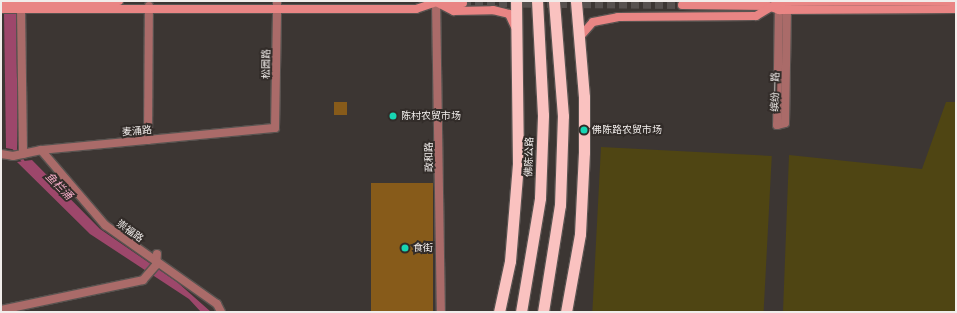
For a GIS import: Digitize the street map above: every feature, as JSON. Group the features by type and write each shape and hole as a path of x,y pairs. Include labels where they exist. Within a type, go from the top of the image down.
{"highway":[{"path":"499,312 510,261 518,163 518,38 516,1"},
{"name":"佛陈公路","path":"521,312 540,198 543,115 537,1"},
{"path":"543,312 560,205 563,116 554,1"},
{"path":"566,312 580,234 584,160 576,1"}],"main road":[{"path":"1,9 25,4 119,1"},
{"path":"1,2 25,4 149,6 277,4 416,9 436,1 463,3"},
{"path":"436,1 454,11 493,10 509,14 518,38"},
{"path":"760,1 768,6"},
{"path":"682,5 768,6 783,4 956,1"},
{"path":"783,4 956,9"},
{"path":"579,38 593,22 618,17 756,16 768,6"}],"street":[{"name":"政和路","path":"436,1 441,312"},
{"path":"23,154 25,4"},
{"name":"松园路","path":"275,128 277,4"},
{"name":"缤纷一路","path":"783,4 784,123 777,125 783,4"},
{"path":"148,140 149,6"},
{"name":"麦涌路","path":"1,154 23,154 41,150 275,128"},
{"name":"崇福路","path":"41,150 105,225 157,264 217,304 221,312"},
{"path":"1,310 146,276 157,264 157,254"}],"shaded area":[{"path":"18,11 17,150 6,148 4,12"},
{"path":"946,102 956,102 956,312 783,312 789,155 922,169"},
{"path":"601,147 772,156 764,312 592,312"},
{"path":"32,160 100,229 177,282 211,312 201,312 189,299 90,234 17,162"}],"building":[{"path":"334,102 347,102 347,115 334,115"},
{"name":"食街","path":"371,183 433,183 433,312 371,312"}],"waterway":[{"name":"鱼栏涌","path":"14,148 25,164"}],"tunnel":[{"path":"463,3 682,5"}],"place":[{"name":"陈村农贸市场","path":"393,116"},
{"name":"佛陈路农贸市场","path":"584,130"},
{"name":"食街","path":"405,248"}]}
